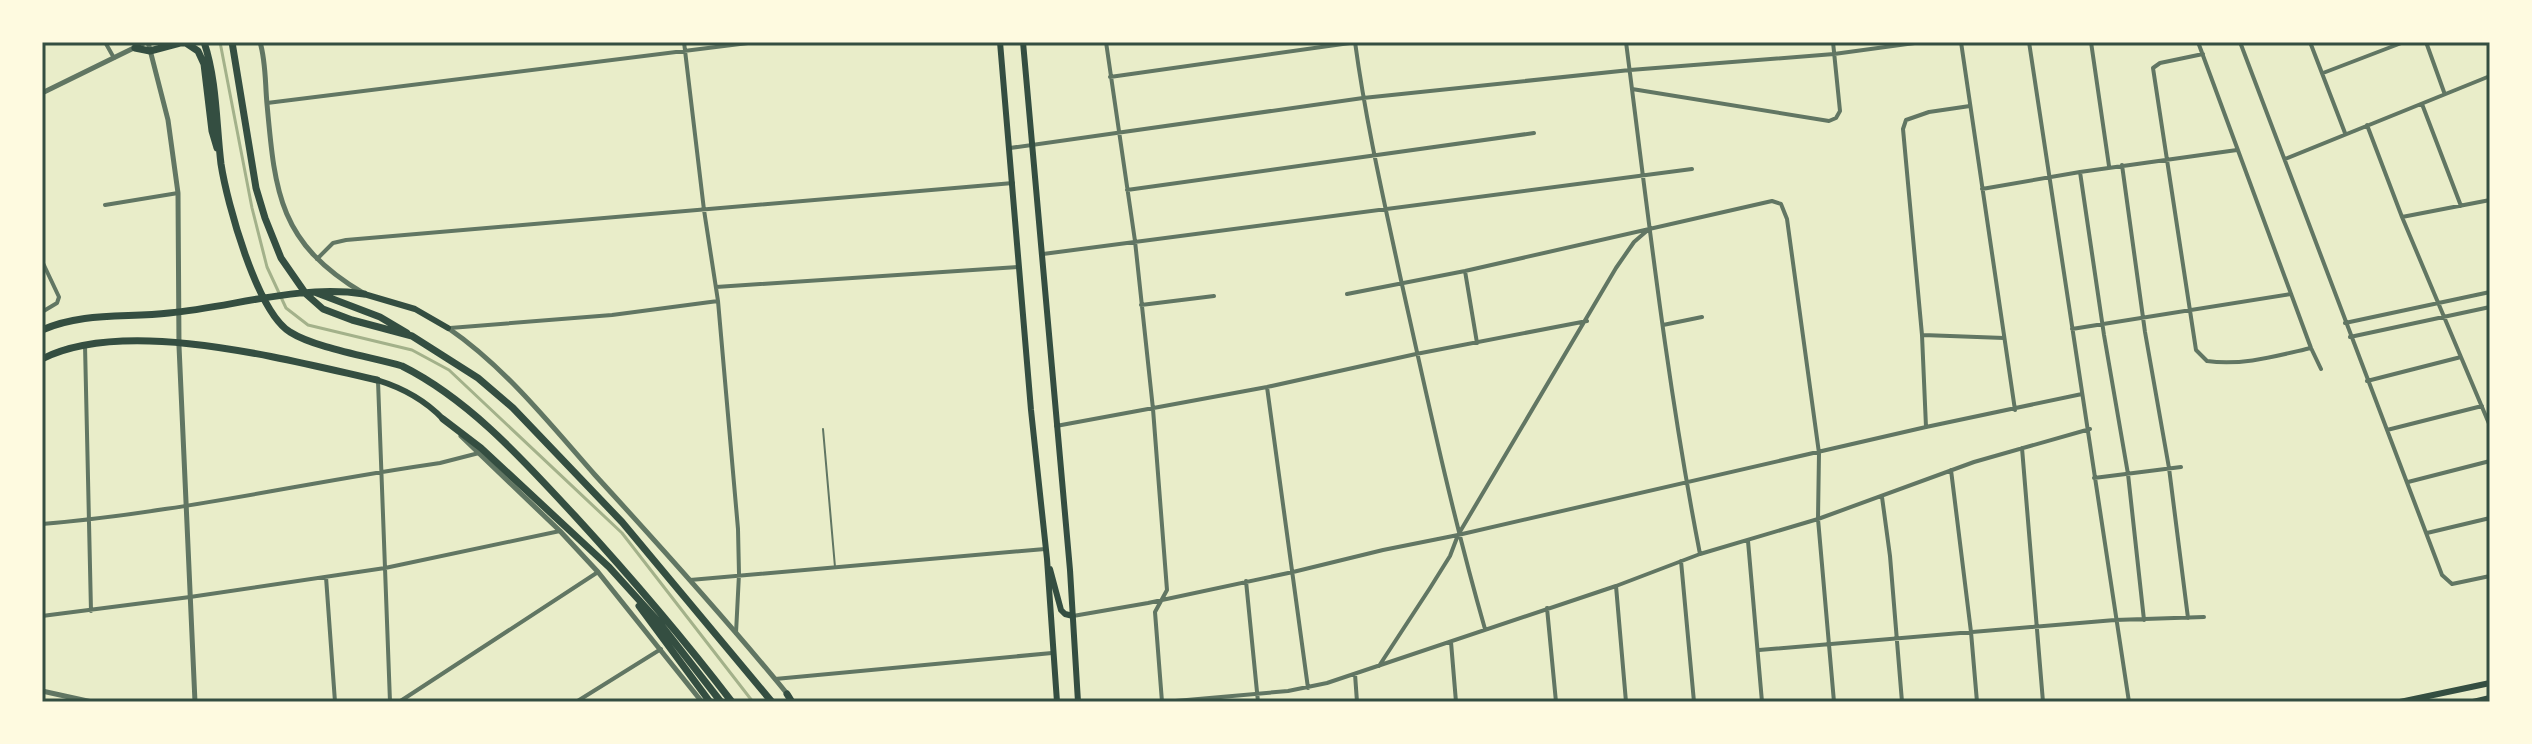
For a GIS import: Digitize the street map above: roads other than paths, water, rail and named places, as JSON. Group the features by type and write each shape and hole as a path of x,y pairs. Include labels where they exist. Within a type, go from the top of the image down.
{"main road":[{"path":"204,42 211,69 222,166"},
{"path":"232,42 256,188 281,258 306,294 323,309 412,336"},
{"path":"1000,42 1045,549 1061,610 1073,616"},
{"path":"1023,42 1070,570 1078,702"},
{"path":"137,45 180,43 193,47 200,54 204,64 212,131 252,274 270,313 299,337 402,366 435,384 476,418 519,457 600,543 652,601 732,702"},
{"path":"314,292 380,317 478,378 513,408 622,522 772,702"},
{"path":"42,330 82,317 165,314 314,292 364,294 415,309 448,328"},
{"path":"42,359 59,350 85,344 169,341 377,380 407,391 423,400 481,448 609,567 658,621 721,702"},
{"path":"600,543 645,614 710,702"},
{"path":"1047,559 1057,702"},
{"path":"2400,702 2490,683"},
{"path":"787,694 793,702"},
{"path":"2473,702 2490,698"}],"street":[{"path":"105,42 114,58"},
{"path":"260,42 265,63 278,192 293,229 317,259 364,294"},
{"path":"684,42 718,301 738,529 736,633"},
{"path":"267,103 756,42"},
{"path":"1106,42 1135,241 1153,409 1167,590 1155,612 1163,702 1308,688 1616,586 1700,554 1818,519 1951,470 2090,429"},
{"path":"1110,77 1356,42 1373,156 1416,354 1458,535 1485,630"},
{"path":"1626,42 1641,175 1686,483 1700,554"},
{"path":"1632,89 1822,121 1836,118 1840,111 1833,42"},
{"path":"1010,148 1363,98 1630,70 1834,54 1922,42"},
{"path":"1961,42 2015,410"},
{"path":"2029,42 2129,702"},
{"path":"2091,42 2109,167"},
{"path":"2198,42 2321,369"},
{"path":"2240,42 2442,575 2452,584 2490,576"},
{"path":"2310,42 2345,133"},
{"path":"2379,50 2386,42"},
{"path":"2323,73 2404,42"},
{"path":"2426,42 2444,93"},
{"path":"42,93 137,45"},
{"path":"148,45 170,131 178,193 179,346 195,702"},
{"path":"2203,54 2160,63 2153,68 2189,310 2199,355 2207,361 2221,363 2268,358 2311,348"},
{"path":"2284,160 2490,76"},
{"path":"2421,103 2461,206"},
{"path":"1926,427 1922,335 1903,129 1906,120 1915,116 1970,106"},
{"path":"2367,125 2402,217 2490,426"},
{"path":"1127,190 1534,133"},
{"path":"1982,189 2122,165 2237,150"},
{"path":"2122,165 2143,317 2169,468 2188,618"},
{"path":"1043,254 1692,169"},
{"path":"2080,172 2128,474 2144,620"},
{"path":"317,259 327,247 339,241 1013,183"},
{"path":"105,205 178,193"},
{"path":"2402,217 2490,200"},
{"path":"1347,294 1465,271 1772,201 1781,204 1787,219 1819,453 1818,519 1834,702"},
{"path":"1379,666 1450,556 1458,535 1626,252 1651,228"},
{"path":"42,261 57,290 57,303 42,312"},
{"path":"716,287 1020,267"},
{"path":"1465,271 1477,343"},
{"path":"2345,323 2490,292"},
{"path":"2072,329 2291,294"},
{"path":"1140,305 1214,296"},
{"path":"448,328 612,315 718,301"},
{"path":"2350,337 2490,307"},
{"path":"1663,325 1702,317"},
{"path":"1056,426 1267,387 1587,321"},
{"path":"448,328 469,342 497,368 690,580 787,694"},
{"path":"1922,335 2004,338"},
{"path":"85,344 91,611"},
{"path":"2367,381 2461,357"},
{"path":"377,380 390,702"},
{"path":"1267,387 1308,688"},
{"path":"1073,616 1293,572 2082,394"},
{"path":"2387,430 2482,406"},
{"path":"443,419 560,531 598,572 702,702"},
{"path":"2022,448 2043,702"},
{"path":"42,524 187,506 440,463 479,453"},
{"path":"2408,482 2490,461"},
{"path":"2094,478 2181,467"},
{"path":"1951,470 1977,702"},
{"path":"1882,497 1902,702"},
{"path":"2427,533 2490,518"},
{"path":"42,616 385,568 560,531"},
{"path":"1748,540 1762,702"},
{"path":"690,580 1045,549"},
{"path":"1681,561 1694,702"},
{"path":"399,702 598,572"},
{"path":"326,577 335,702"},
{"path":"1246,581 1258,702"},
{"path":"1616,586 1626,702"},
{"path":"1547,608 1556,702"},
{"path":"1759,650 2115,620 2204,617"},
{"path":"1451,642 1456,702"},
{"path":"576,702 661,649"},
{"path":"775,679 1052,653"},
{"path":"1355,674 1357,702"},
{"path":"42,691 92,702"}],"lane":[{"path":"823,429 835,567"}],"waterway":[{"path":"220,42 252,208 267,267 286,308 308,325 412,350 449,370 622,533 753,702"}]}
